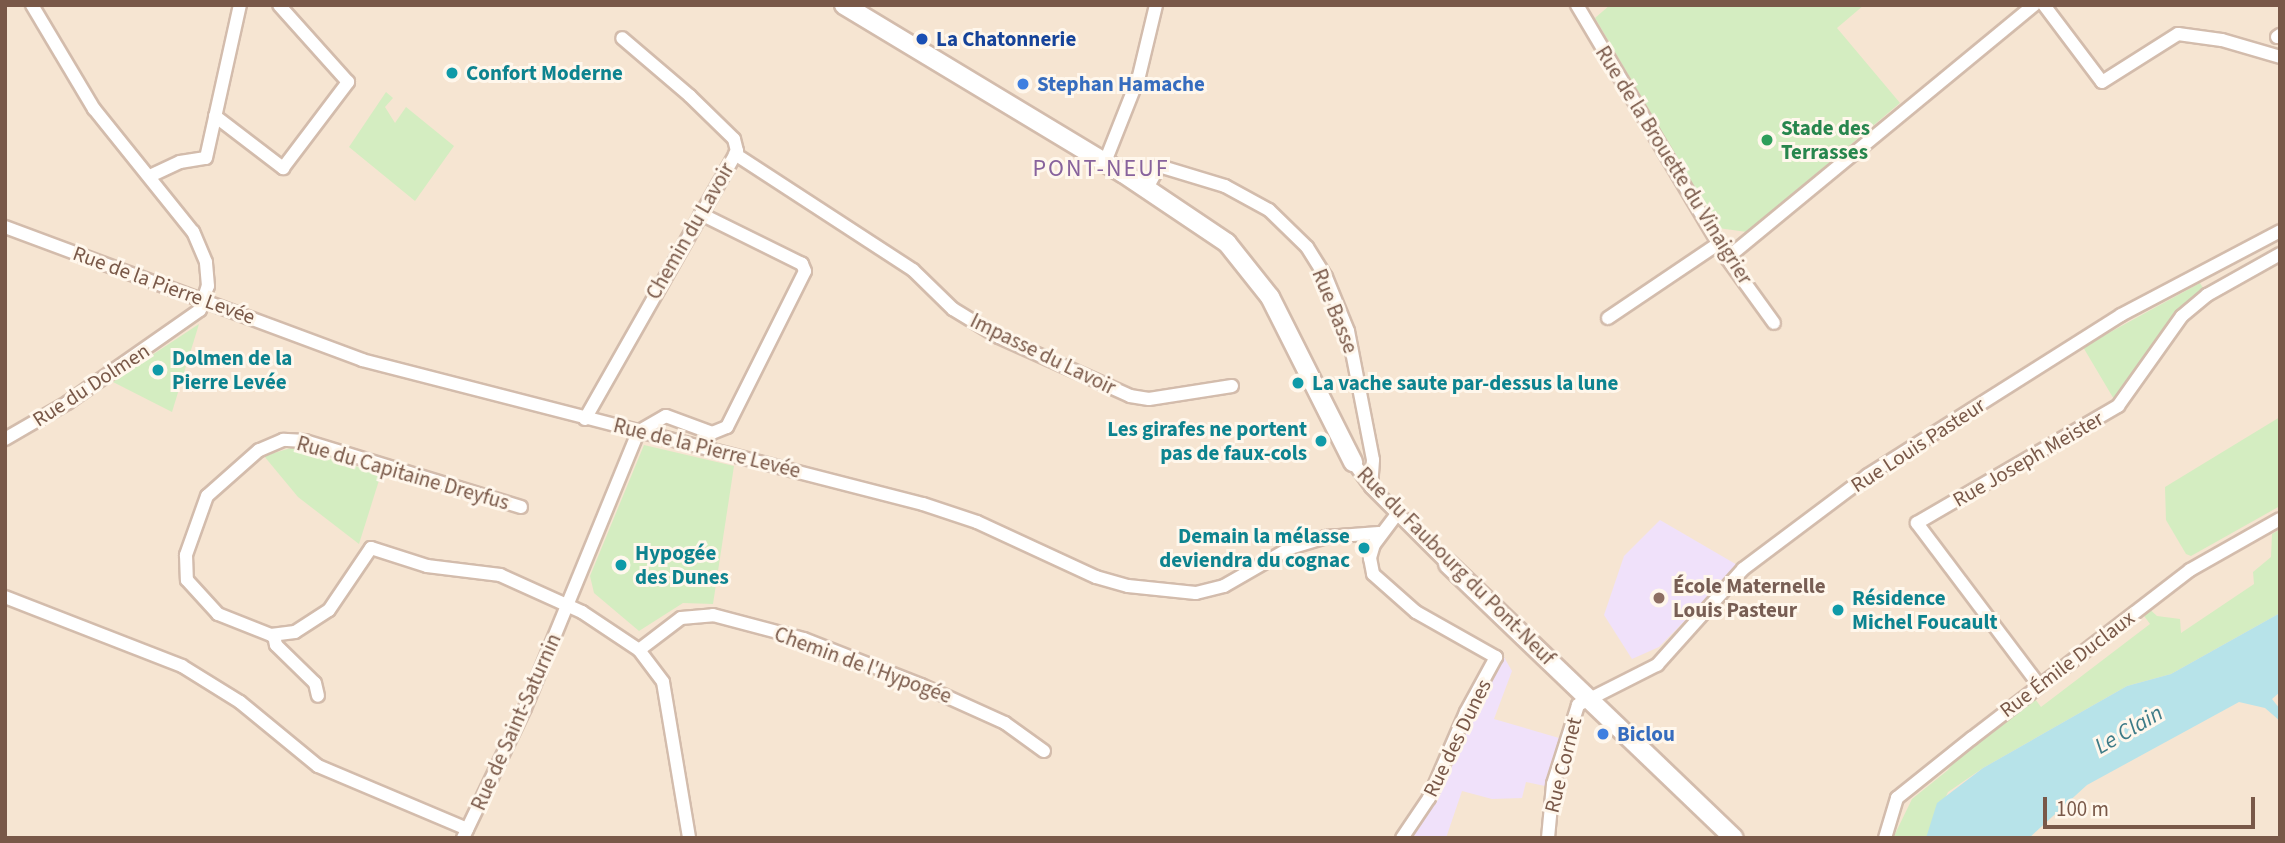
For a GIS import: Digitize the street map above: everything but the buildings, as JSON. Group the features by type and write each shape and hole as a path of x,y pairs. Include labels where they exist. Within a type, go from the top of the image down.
{"main road":[{"name":"Rue du Faubourg du Pont-Neuf","path":"844,5 1147,188 1227,243 1253,271 1353,462"},
{"name":"Rue du Faubourg du Pont-Neuf","path":"1448,564 1734,838"}],"street":[{"path":"32,5 94,109 193,232 206,262 205,300"},
{"path":"150,176 180,162 206,158 240,5"},
{"path":"215,116 283,168 348,82 279,5"},
{"path":"1105,162 1139,76 1156,5"},
{"name":"Rue de la Brouette du Vinaigrier","path":"1577,5 1727,258 1774,323"},
{"path":"1727,258 2034,5"},
{"path":"2044,5 2102,82 2178,34 2222,40 2280,57"},
{"name":"Chemin du Lavoir","path":"585,419 735,154 734,139 622,38"},
{"name":"Impasse du Lavoir","path":"735,154 913,270 953,309 999,337 1130,396 1149,399 1232,386"},
{"name":"Rue Basse","path":"1147,188 1159,166 1224,186 1259,203 1307,247 1325,277 1348,331 1373,460 1371,487"},
{"path":"638,432 666,416 712,433 727,427 805,271 802,264 701,214"},
{"name":"Rue de la Pierre Levée","path":"5,227 370,362 923,504 977,522 1096,577 1174,594 1224,586 1290,548 1326,537 1379,533"},
{"name":"Rue Louis Pasteur","path":"1589,699 1657,665 1743,569 1868,475 2121,315 2280,231"},
{"path":"1608,318 1719,243"},
{"name":"Rue Joseph Meister","path":"2039,685 1917,523 2119,406 2182,316 2207,295 2280,254"},
{"name":"Rue du Dolmen","path":"5,439 140,355 201,310 205,300"},
{"name":"Rue de Saint-Saturnin","path":"465,833 513,736 638,432"},
{"name":"Rue du Capitaine Dreyfus","path":"274,635 243,628 218,614 191,588 185,565 207,496 266,446 283,440 305,441 520,507"},
{"name":"Rue du Faubourg du Pont-Neuf","path":"1353,462 1371,487 1448,564"},
{"path":"1379,533 1397,514"},
{"name":"Rue Émile Duclaux","path":"1885,838 1897,798 2190,570 2280,519"},
{"name":"Rue des Dunes","path":"1379,533 1370,558 1373,574 1416,612 1496,657 1466,712 1429,798 1402,838"},
{"path":"318,696 315,683 276,645 274,635 304,627 329,610 371,548 427,566 500,576 568,606 639,650 656,670 668,699 689,838"},
{"path":"5,597 182,666 240,702 317,766 465,833"},
{"name":"Chemin de l'Hypogée","path":"639,650 681,618 713,615 804,639 921,685 1005,723 1044,751"},
{"name":"Rue Cornet","path":"1548,838 1548,814 1565,742 1578,705 1589,699"}],"shaded area":[{"path":"5,5 2280,5 2280,838 5,838"},
{"name":"École Maternelle Louis Pasteur","path":"1660,520 1739,566 1659,647 1632,659 1604,615 1624,556"},
{"path":"1501,652 1512,671 1494,719 1559,738 1545,786 1526,782 1522,798 1492,799 1462,791 1446,838 1407,838"}],"green space":[{"path":"1610,5 1864,5 1837,28 1900,103 1747,232 1718,228 1595,18"},
{"path":"386,92 393,98 385,107 395,123 406,107 454,146 415,201 349,147"},
{"path":"2200,283 2207,295 2189,310 2118,406 2083,347"},
{"path":"199,324 172,412 113,382 140,363"},
{"path":"2280,417 2280,506 2191,556 2186,554 2166,520 2165,487"},
{"path":"644,445 734,466 713,604 683,603 639,631 594,593 590,576"},
{"path":"294,447 381,474 359,544 298,497 264,456"},
{"path":"2280,529 2280,613 2171,674 2127,686 1983,768 1948,792 1926,838 1893,838 1912,799 1948,770 1972,738 2030,692 2041,707 2150,624 2139,609 2145,605 2157,616 2180,619 2181,633 2254,584 2253,572 2271,557 2272,534"}],"water":[{"name":"Le Clain","path":"2280,613 2280,692 2272,699 2280,709 2280,721 2265,708 2239,702 2087,785 2029,838 1926,838 1937,803 1983,768 2127,686 2171,674"}],"place":[{"name":"La Chatonnerie","path":"922,39"},
{"name":"Confort Moderne","path":"452,73"},
{"name":"Stephan Hamache","path":"1023,84"},
{"name":"Stade des Terrasses","path":"1767,140"},
{"name":"Dolmen de la Pierre Levée","path":"158,370"},
{"name":"La vache saute par-dessus la lune","path":"1298,383"},
{"name":"Les girafes ne portent pas de faux-cols","path":"1321,441"},
{"name":"Demain la mélasse deviendra du cognac","path":"1364,548"},
{"name":"Hypogée des Dunes","path":"621,565"},
{"name":"École Maternelle Louis Pasteur","path":"1659,598"},
{"name":"Résidence Michel Foucault","path":"1838,610"},
{"name":"Biclou","path":"1603,734"}],"district":[{"name":"PONT-NEUF","path":"1101,169"}]}
